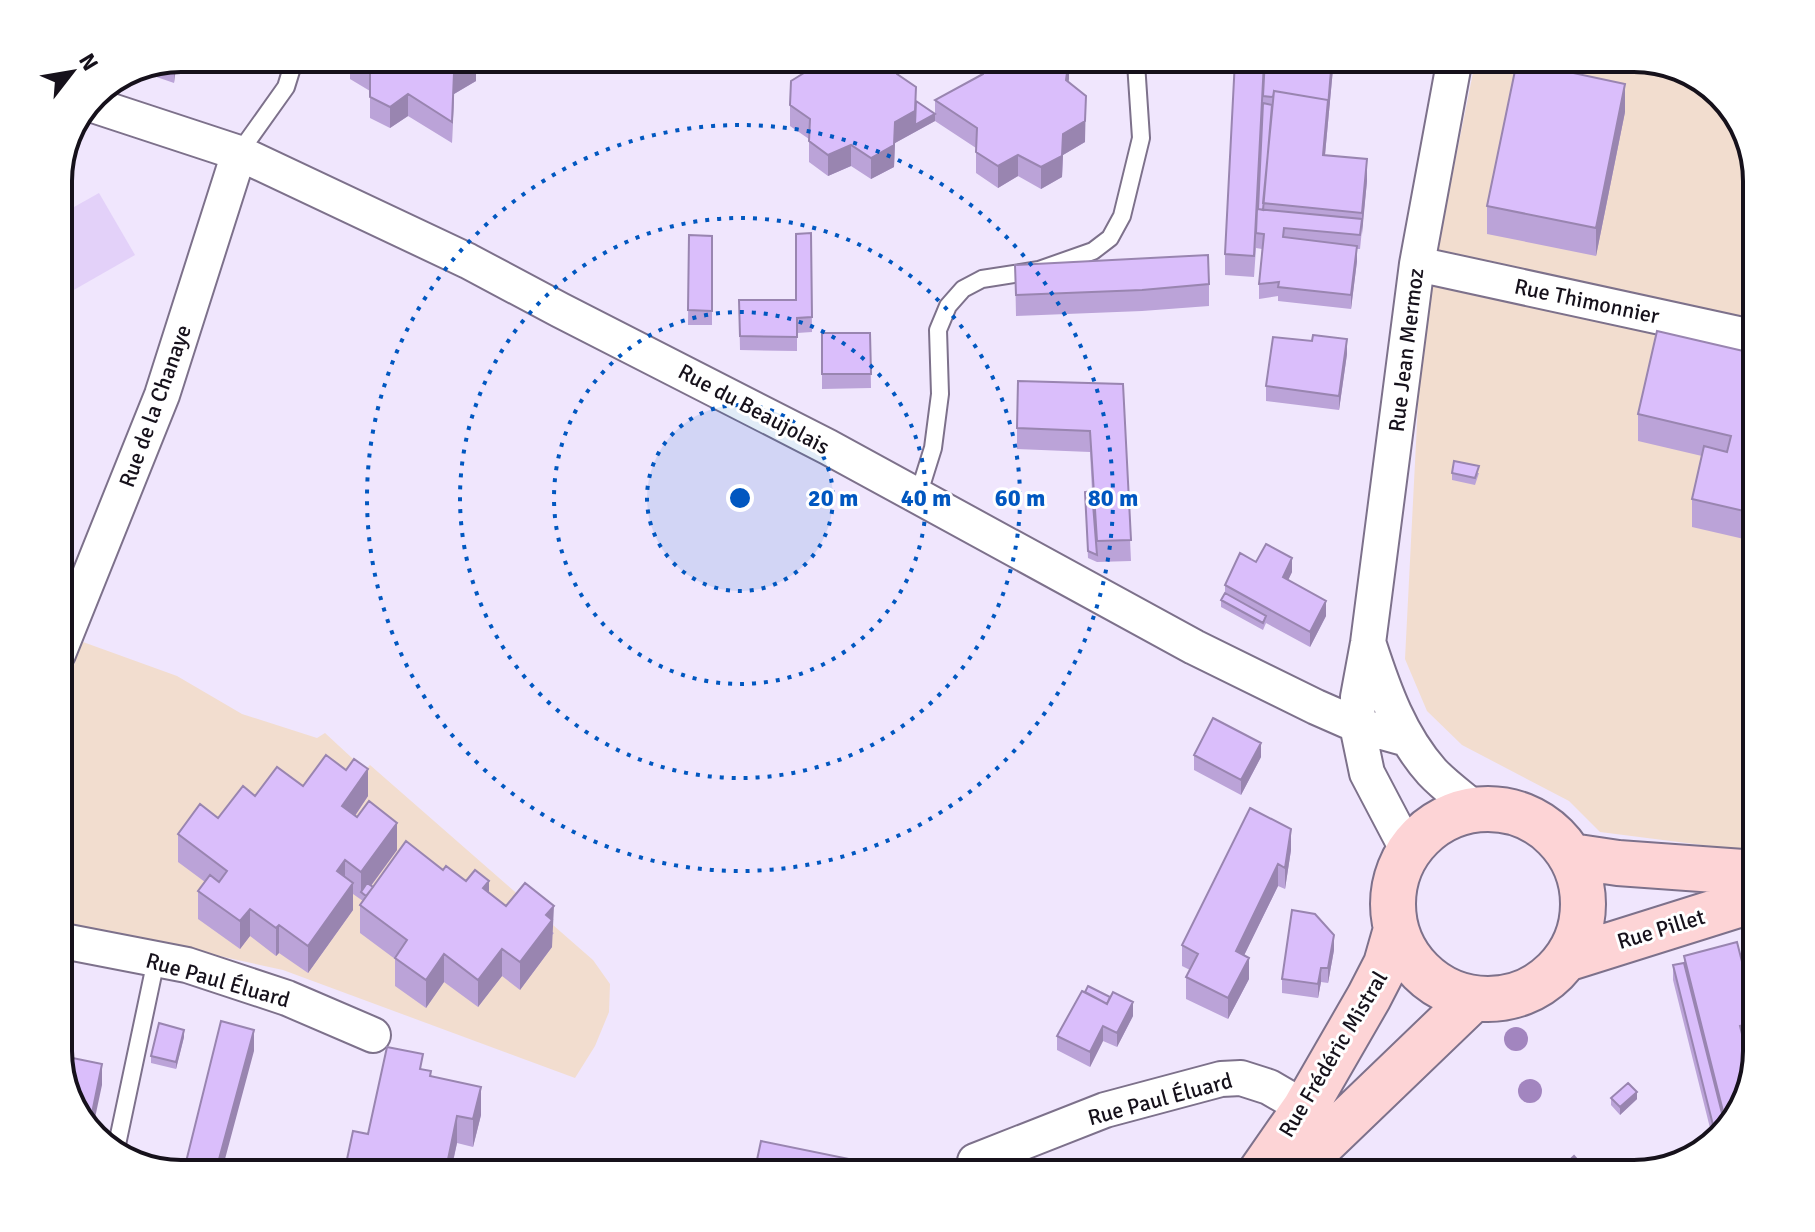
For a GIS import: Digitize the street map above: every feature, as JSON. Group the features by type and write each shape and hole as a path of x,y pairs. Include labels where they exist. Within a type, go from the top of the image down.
{"street":[{"name":"Rue Jean Mermoz","path":"1408,851 1367,773 1357,725 1358,697 1368,643 1417,264 1452,72"},
{"name":"Rue du Beaujolais","path":"112,111 239,153 468,261 828,447 1194,647 1357,725 1407,739"},
{"name":"Rue de la Chanaye","path":"72,619 162,395 239,153"},
{"name":"Rue Thimonnier","path":"1417,264 1743,335"},
{"name":"Rue Jean Mermoz","path":"1368,643 1383,689 1407,739 1434,774 1475,809"},
{"path":"1475,809 1515,812 1541,824 1566,846 1583,886 1583,921 1573,949 1558,970 1533,989 1504,999 1473,999 1448,991 1416,968 1396,929 1392,905 1398,871 1419,837 1439,821 1475,809"},
{"path":"1571,856 1618,863 1743,872"},
{"name":"Rue Pillet","path":"1566,959 1743,903"},
{"name":"Rue Frédéric Mistral","path":"1298,1160 1386,964 1396,929"},
{"name":"Rue Paul Éluard","path":"72,943 187,965 287,998 373,1035"},
{"name":"Rue Frédéric Mistral","path":"1275,1160 1473,999"},
{"name":"Rue Paul Éluard","path":"978,1160 1105,1110 1221,1079 1241,1078 1269,1087 1315,1125"}],"lane":[{"path":"239,153 286,87 291,72"},
{"path":"918,496 933,448 940,394 938,330 948,306 963,289 982,279 1039,270 1093,251 1110,238 1122,216 1141,138 1137,72"},
{"path":"118,1140 156,960"}],"shaded area":[{"path":"1473,72 1648,73 1676,80 1695,90 1725,120 1737,146 1743,181 1743,850 1600,832 1569,801 1462,745 1427,711 1405,659 1422,325"},
{"path":"99,193 135,255 72,291 72,208"},
{"path":"83,642 177,676 242,714 317,738 325,733 365,770 370,765 593,960 610,984 609,1012 595,1046 575,1078 283,970 72,924 72,669"}],"building":[{"path":"370,72 456,72 452,122 408,94 390,107 370,97"},
{"path":"806,72 897,72 916,87 915,111 895,122 894,145 871,158 851,145 828,155 809,141 810,119 790,105 791,81"},
{"path":"1067,72 1066,80 1086,96 1085,121 1063,134 1062,156 1041,167 1018,155 998,166 976,152 977,128 935,100 983,74"},
{"path":"1234,72 1263,72 1254,256 1225,254"},
{"path":"1264,72 1331,72 1328,107 1328,100 1274,91 1273,97 1263,96"},
{"path":"1515,72 1569,72 1625,84 1596,228 1487,206"},
{"path":"1274,91 1328,100 1323,155 1367,159 1362,213 1263,203"},
{"path":"916,101 935,114 915,125"},
{"path":"1263,103 1272,105 1263,210 1258,209"},
{"path":"1257,209 1362,219 1360,235 1284,228 1283,237 1357,246 1351,295 1278,287 1279,282 1259,284 1264,234 1256,233"},
{"path":"811,233 812,317 797,318 797,337 740,336 739,300 796,300 796,234"},
{"path":"689,235 712,236 712,311 688,310"},
{"path":"1208,255 1209,284 1016,295 1015,265"},
{"path":"1657,331 1743,351 1743,511 1692,499 1704,446 1727,452 1731,436 1638,414"},
{"path":"822,333 870,333 871,374 822,374"},
{"path":"1313,335 1347,339 1339,396 1266,386 1273,337 1312,341"},
{"path":"1018,381 1123,384 1131,540 1097,541 1090,431 1017,428"},
{"path":"1454,461 1479,466 1475,478 1452,473"},
{"path":"1092,491 1097,555 1088,551 1085,492"},
{"path":"1266,544 1292,558 1283,577 1326,601 1310,632 1225,585 1240,553 1256,562"},
{"path":"1225,593 1266,616 1263,623 1221,600"},
{"path":"1213,718 1261,743 1241,780 1194,755"},
{"path":"326,755 346,770 354,759 368,769 342,806 357,817 369,801 397,823 361,872 345,860 337,871 353,883 308,946 250,909 240,921 198,891 210,875 219,882 227,871 178,834 200,804 218,818 243,786 255,796 277,767 303,786"},
{"path":"1250,808 1291,829 1285,868 1278,864 1236,951 1249,958 1228,998 1186,977 1198,954 1182,945"},
{"path":"406,841 443,870 446,866 466,881 475,870 489,881 483,888 506,906 525,883 554,906 546,915 552,920 520,962 502,949 478,980 444,954 426,980 395,958 407,940 360,905"},
{"path":"367,883 373,887 366,896 361,892"},
{"path":"1292,910 1315,914 1334,935 1328,968 1321,968 1318,984 1282,979"},
{"path":"1737,942 1743,966 1742,1065 1737,1086 1724,1114 1684,956"},
{"path":"1684,963 1722,1115 1713,1126 1673,965"},
{"path":"1088,986 1110,997 1107,1004 1085,992"},
{"path":"1082,991 1107,1004 1113,992 1133,1002 1117,1033 1103,1026 1090,1052 1057,1036"},
{"path":"221,1021 254,1030 219,1160 186,1160"},
{"path":"159,1023 184,1030 176,1062 151,1056"},
{"path":"387,1047 423,1054 420,1069 431,1071 430,1076 481,1087 473,1119 457,1116 448,1160 347,1160 353,1131 368,1134"},
{"path":"72,1058 102,1064 92,1114 80,1093"},
{"path":"1628,1083 1637,1092 1620,1107 1611,1098"},
{"path":"761,1141 854,1160 757,1160"}]}
